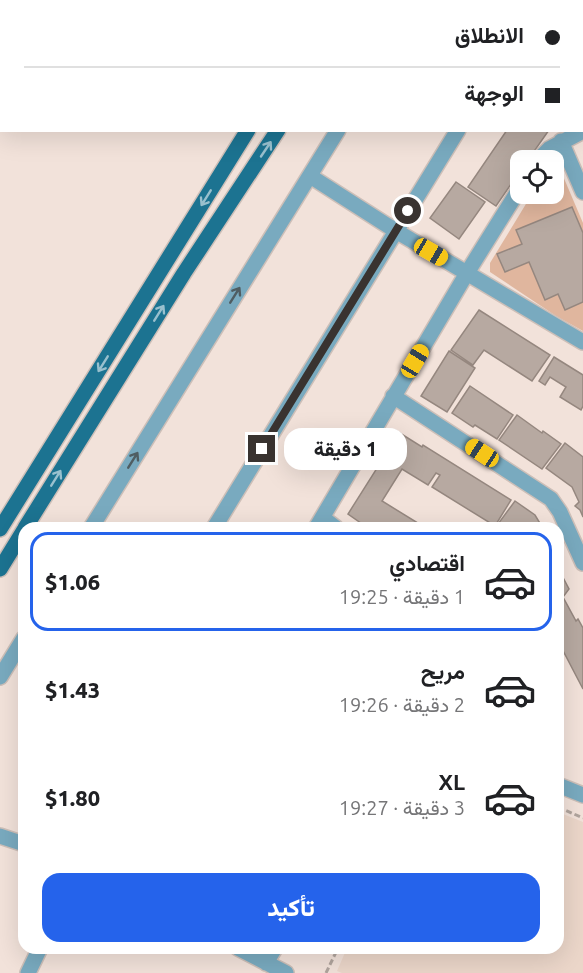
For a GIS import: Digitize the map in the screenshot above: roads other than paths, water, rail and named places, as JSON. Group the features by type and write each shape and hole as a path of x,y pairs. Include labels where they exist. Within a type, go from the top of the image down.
{"main road":[{"path":"0,529 247,132"},
{"path":"29,522 184,273 277,132"},
{"path":"0,569 18,540"}],"street":[{"path":"95,522 337,132"},
{"path":"218,522 457,132"},
{"path":"548,150 581,132"},
{"path":"561,141 583,192"},
{"path":"310,176 396,231 583,342"},
{"path":"321,522 393,396 510,204"},
{"path":"393,396 551,499 560,512 583,563"},
{"path":"0,678 18,648"},
{"path":"564,787 583,795"},
{"path":"0,836 18,840"},
{"path":"28,973 37,954"},
{"path":"249,954 286,973"},
{"path":"266,963 271,954"}]}
